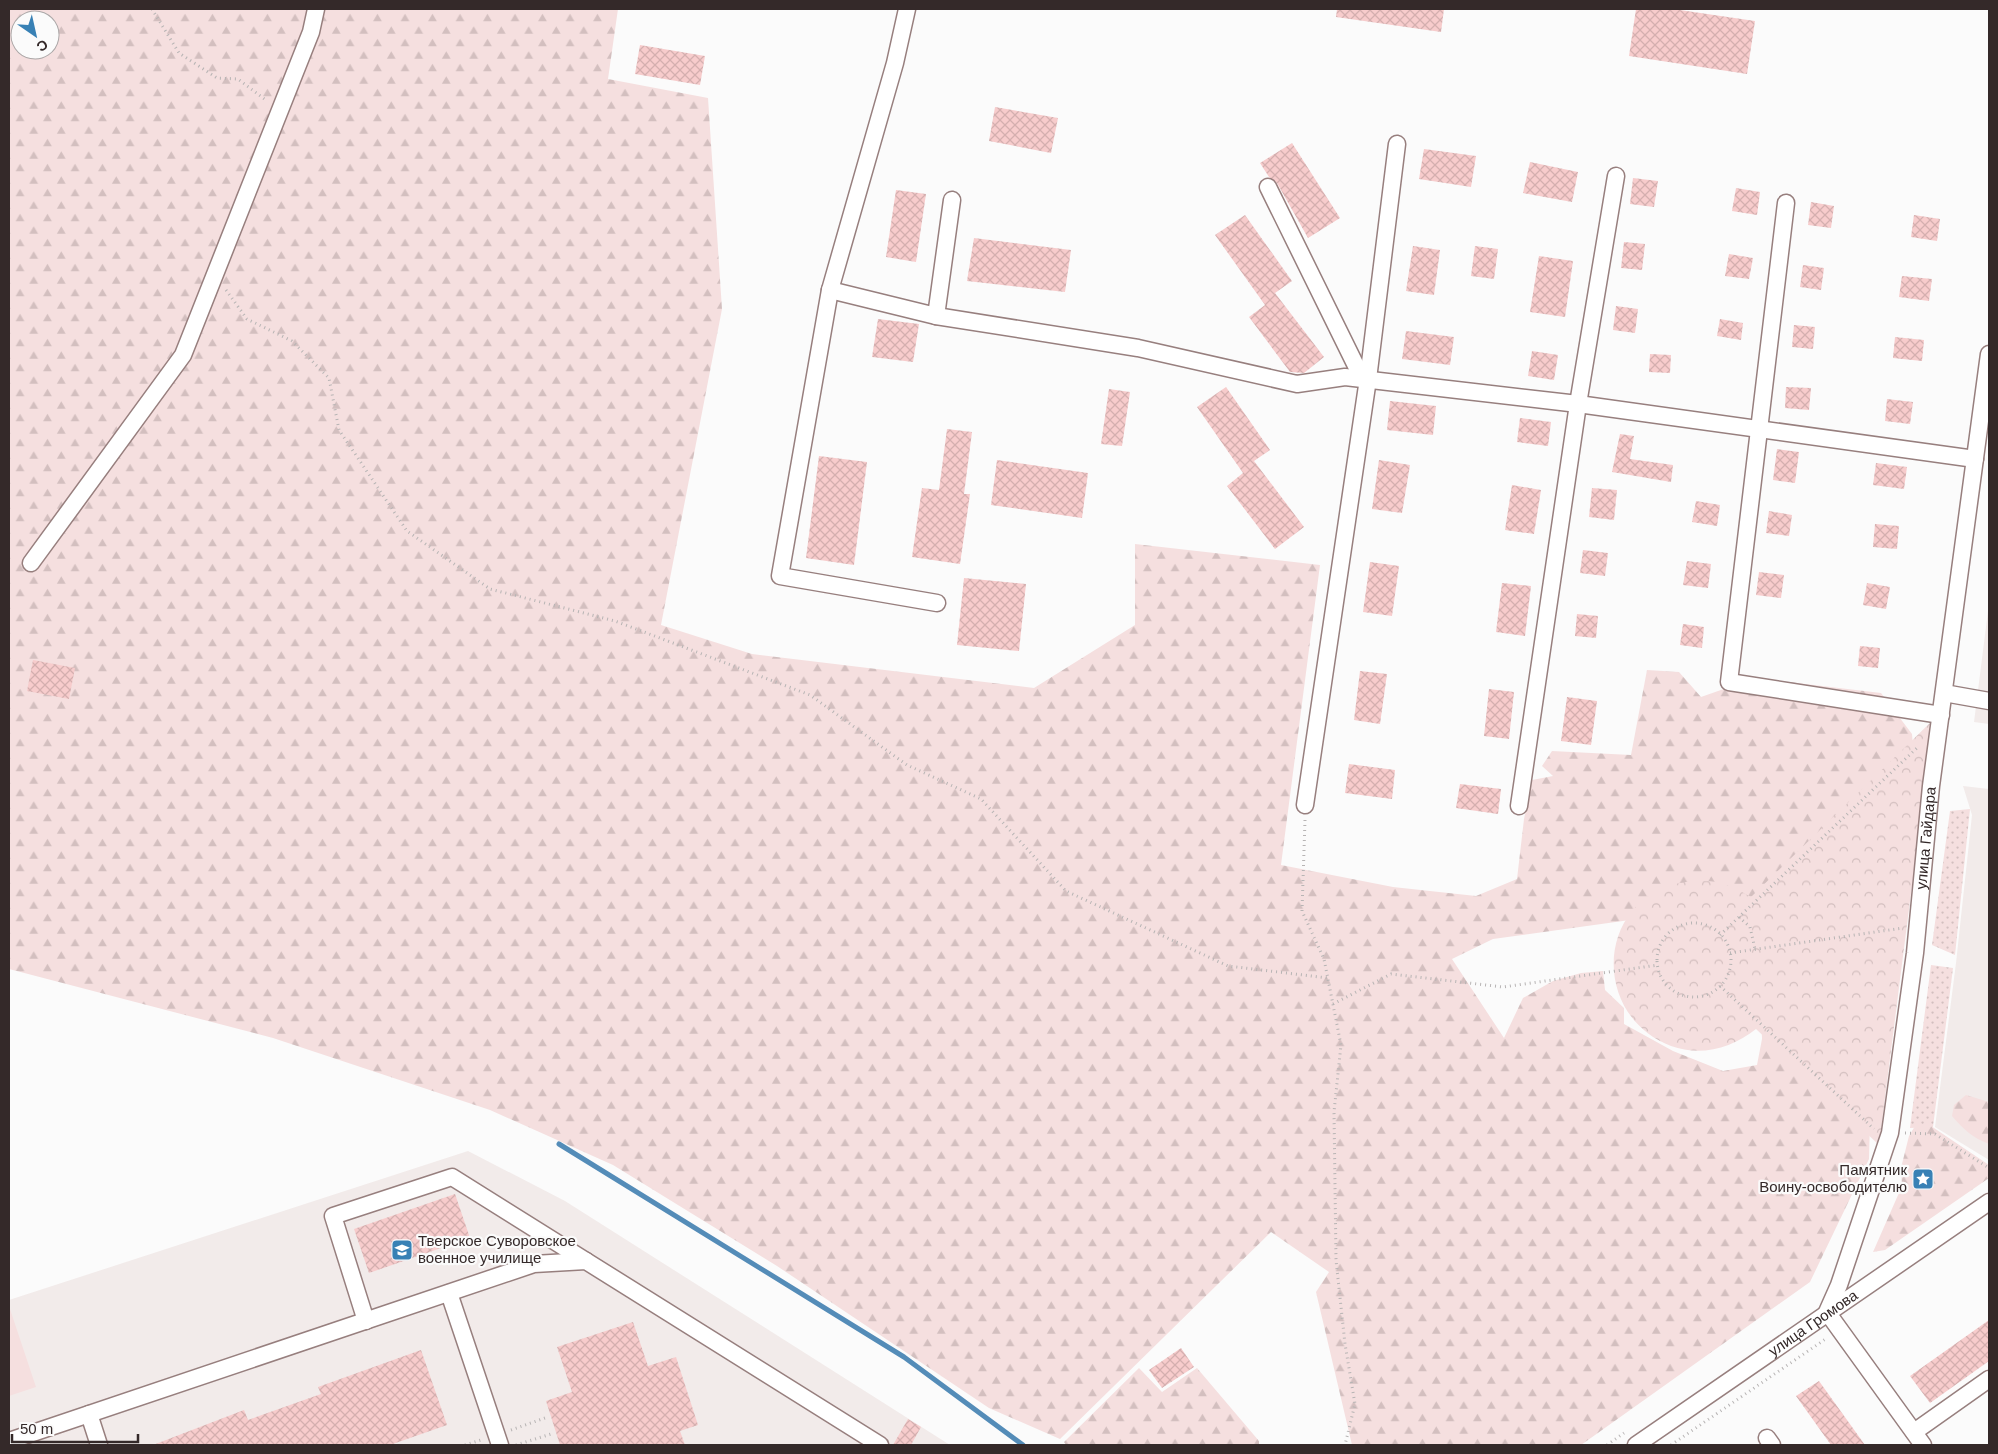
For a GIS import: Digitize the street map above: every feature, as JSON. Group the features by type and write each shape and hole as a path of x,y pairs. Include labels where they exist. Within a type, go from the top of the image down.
{"street":[{"path":"31,563 183,355 311,32 316,9"},
{"path":"907,9 896,63 830,290 780,576 937,603"},
{"path":"1306,805 1397,144"},
{"path":"1519,806 1578,404 1616,176"},
{"path":"1268,187 1365,379"},
{"path":"936,316 952,200"},
{"path":"1786,203 1730,682 1941,715"},
{"path":"830,290 936,316 1138,348 1297,384 1346,377 1365,379 1578,404 1976,459"},
{"name":"улица Гайдара","path":"1828,1312 1839,1285 1890,1133 1917,926 1931,786 1989,354"},
{"path":"1944,693 1989,701"},
{"path":"366,1321 333,1216 452,1177 880,1445"},
{"name":"улица Громова","path":"1636,1445 1989,1202"},
{"path":"9,1441 534,1264 586,1261"},
{"path":"449,1293 500,1445"},
{"path":"1828,1312 1918,1439 1989,1378"},
{"path":"89,1414 99,1445"}],"path":[{"path":"152,9 179,53 217,78 238,79 279,111"},
{"path":"215,275 247,319 292,341 329,378 339,430 407,531 490,588 616,621 810,695 907,765 981,799 1066,890 1228,966 1328,978"},
{"path":"1720,935 1920,745"},
{"path":"1306,805 1302,911 1324,959 1341,1044 1334,1112 1336,1260 1345,1344 1355,1404 1345,1445"},
{"path":"1739,917 1750,927 1755,948"},
{"path":"1696,923 1708,926 1720,935 1730,953 1731,965 1728,976 1720,986 1711,994 1699,997 1686,997 1675,992 1666,984 1658,965 1659,950 1664,939 1673,930 1684,925 1696,923"},
{"path":"1730,953 1917,926"},
{"path":"1333,1004 1391,974 1504,987 1658,965"},
{"path":"1720,986 1875,1130 1890,1133 1935,1134 1989,1168"},
{"path":"1672,1445 1839,1329"},
{"path":"516,1445 551,1434"}],"shaded area":[{"path":"1989,603 1989,724 1974,722"},
{"path":"1963,786 1989,789 1989,1160 1935,1127 1956,963 1972,815"},
{"name":"Тверское Суворовское военное училище","path":"468,1151 565,1201 950,1445 9,1445 9,1300"}],"green space":[{"path":"9,9 618,9 608,79 708,98 722,309 661,625 752,654 1034,688 1135,625 1135,544 1320,565 1281,865 1393,887 1476,896 1517,879 1524,819 1532,780 1553,776 1542,766 1552,751 1631,755 1647,670 1679,672 1701,697 1755,678 1881,693 1912,734 1916,783 1871,1082 1869,1159 1810,1282 1581,1445 1352,1445 1316,1292 1329,1272 1271,1232 1060,1439 989,1408 777,1266 613,1165 490,1110 273,1038 9,969","holes":["1630,920 1761,1002 1762,1039 1757,1065 1723,1071 1673,1051 1624,1024 1624,1008 1605,990 1603,971 1581,973 1553,981 1523,998 1504,1038 1452,959 1493,939"]},
{"path":"1933,720 1879,1145 1756,1029 1747,1036 1726,1046 1694,1051 1671,1046 1644,1030 1626,1009 1616,983 1614,957 1620,931 1634,908 1656,891 1686,882 1706,881 1730,886 1751,897"},
{"path":"1970,809 1955,955 1932,945 1950,811"},
{"path":"1931,965 1953,968 1933,1127 1910,1128"},
{"path":"1966,1095 1989,1102 1989,1144 1969,1133 1952,1116 1954,1105"},
{"path":"1915,1126 1931,1126 1989,1165 1989,1178 1885,1250 1873,1252 1902,1186 1901,1168 1909,1136"},
{"path":"9,1306 36,1387 9,1396"},
{"path":"1139,1368 1162,1392 1197,1368 1259,1441 1259,1445 1066,1445 1064,1442"}],"building":[{"path":"1337,9 1444,9 1441,32 1336,17"},
{"path":"1636,9 1673,9 1755,21 1747,74 1629,56"},
{"path":"640,45 705,56 700,85 635,74"},
{"path":"995,107 1058,118 1051,153 989,141"},
{"path":"1292,143 1340,218 1308,238 1277,183 1269,177 1260,163"},
{"path":"1424,149 1476,156 1471,187 1419,179"},
{"path":"1530,162 1578,172 1572,202 1523,193"},
{"path":"1633,178 1658,181 1654,207 1630,204"},
{"path":"1736,188 1760,192 1757,215 1732,211"},
{"path":"896,190 926,194 916,262 886,257"},
{"path":"1811,202 1834,206 1831,228 1808,225"},
{"path":"1245,215 1292,281 1275,293 1324,357 1304,373 1290,372 1249,317 1265,305 1215,235"},
{"path":"1914,215 1940,219 1937,241 1911,237"},
{"path":"974,238 1071,250 1065,292 967,281"},
{"path":"1624,242 1645,244 1642,270 1621,268"},
{"path":"1413,246 1440,250 1434,295 1406,291"},
{"path":"1475,246 1498,249 1494,279 1471,276"},
{"path":"1729,254 1753,258 1749,279 1725,276"},
{"path":"1539,256 1573,261 1565,317 1530,312"},
{"path":"1803,265 1824,268 1821,290 1800,287"},
{"path":"1902,276 1932,279 1929,301 1899,297"},
{"path":"1616,306 1638,309 1635,333 1613,330"},
{"path":"878,319 919,324 913,362 872,357"},
{"path":"1720,319 1743,323 1741,340 1717,336"},
{"path":"1794,325 1815,327 1813,349 1792,347"},
{"path":"1406,331 1454,337 1450,365 1402,359"},
{"path":"1895,337 1924,340 1922,361 1893,358"},
{"path":"1532,351 1558,355 1554,380 1528,376"},
{"path":"1650,354 1671,355 1670,373 1649,372"},
{"path":"1226,387 1270,450 1254,461 1304,527 1275,549 1227,486 1243,473 1197,407"},
{"path":"1786,387 1811,388 1809,410 1785,408"},
{"path":"1109,389 1130,392 1122,446 1101,444"},
{"path":"1887,399 1913,402 1910,424 1885,421"},
{"path":"1390,401 1436,406 1433,435 1387,430"},
{"path":"1520,418 1551,422 1548,446 1517,442"},
{"path":"947,429 972,432 964,494 970,494 960,564 912,557 922,488 939,490"},
{"path":"1620,434 1634,436 1630,459 1673,465 1671,482 1612,472"},
{"path":"1777,449 1799,452 1795,483 1773,480"},
{"path":"819,456 867,462 854,565 806,558"},
{"path":"997,460 1088,473 1082,518 991,505"},
{"path":"1379,460 1410,465 1402,513 1372,509"},
{"path":"1876,463 1907,467 1904,489 1873,485"},
{"path":"1512,485 1541,490 1534,534 1505,530"},
{"path":"1592,488 1617,490 1614,520 1589,517"},
{"path":"1696,501 1720,505 1717,526 1692,522"},
{"path":"1769,511 1792,515 1789,536 1766,533"},
{"path":"1875,524 1899,526 1897,549 1873,547"},
{"path":"1583,550 1608,553 1605,576 1580,573"},
{"path":"1687,561 1711,564 1708,588 1683,585"},
{"path":"1370,562 1399,566 1392,616 1363,612"},
{"path":"1759,572 1784,575 1781,598 1756,595"},
{"path":"964,578 1026,584 1019,651 957,645"},
{"path":"1502,583 1531,586 1525,636 1496,632"},
{"path":"1867,583 1890,587 1886,609 1863,605"},
{"path":"1577,614 1598,616 1596,638 1575,636"},
{"path":"1683,624 1704,627 1702,648 1680,645"},
{"path":"1860,646 1880,648 1878,668 1858,666"},
{"path":"33,660 75,668 69,699 27,691"},
{"path":"1360,671 1387,674 1380,724 1354,720"},
{"path":"1489,689 1514,692 1509,739 1484,736"},
{"path":"1567,697 1597,701 1591,745 1561,741"},
{"path":"1349,764 1395,770 1392,799 1345,793"},
{"path":"1460,784 1501,789 1498,814 1456,808"},
{"path":"455,1194 470,1238 369,1273 354,1229"},
{"path":"1989,1320 1989,1361 1930,1403 1910,1376"},
{"path":"633,1322 648,1366 676,1357 698,1425 680,1431 685,1445 560,1445 546,1401 572,1392 557,1347"},
{"path":"1181,1348 1194,1367 1162,1388 1149,1370"},
{"path":"421,1350 447,1425 390,1445 153,1445 244,1410 248,1420 321,1394 318,1387"},
{"path":"1819,1381 1865,1445 1831,1445 1796,1396"},
{"path":"908,1419 921,1427 911,1445 893,1445"}],"waterway":[{"path":"559,1144 904,1357 1023,1445"}],"place":[{"name":"Памятник Воину-освободителю","path":"1923,1179"},
{"name":"Тверское Суворовское военное училище","path":"402,1250"}]}
